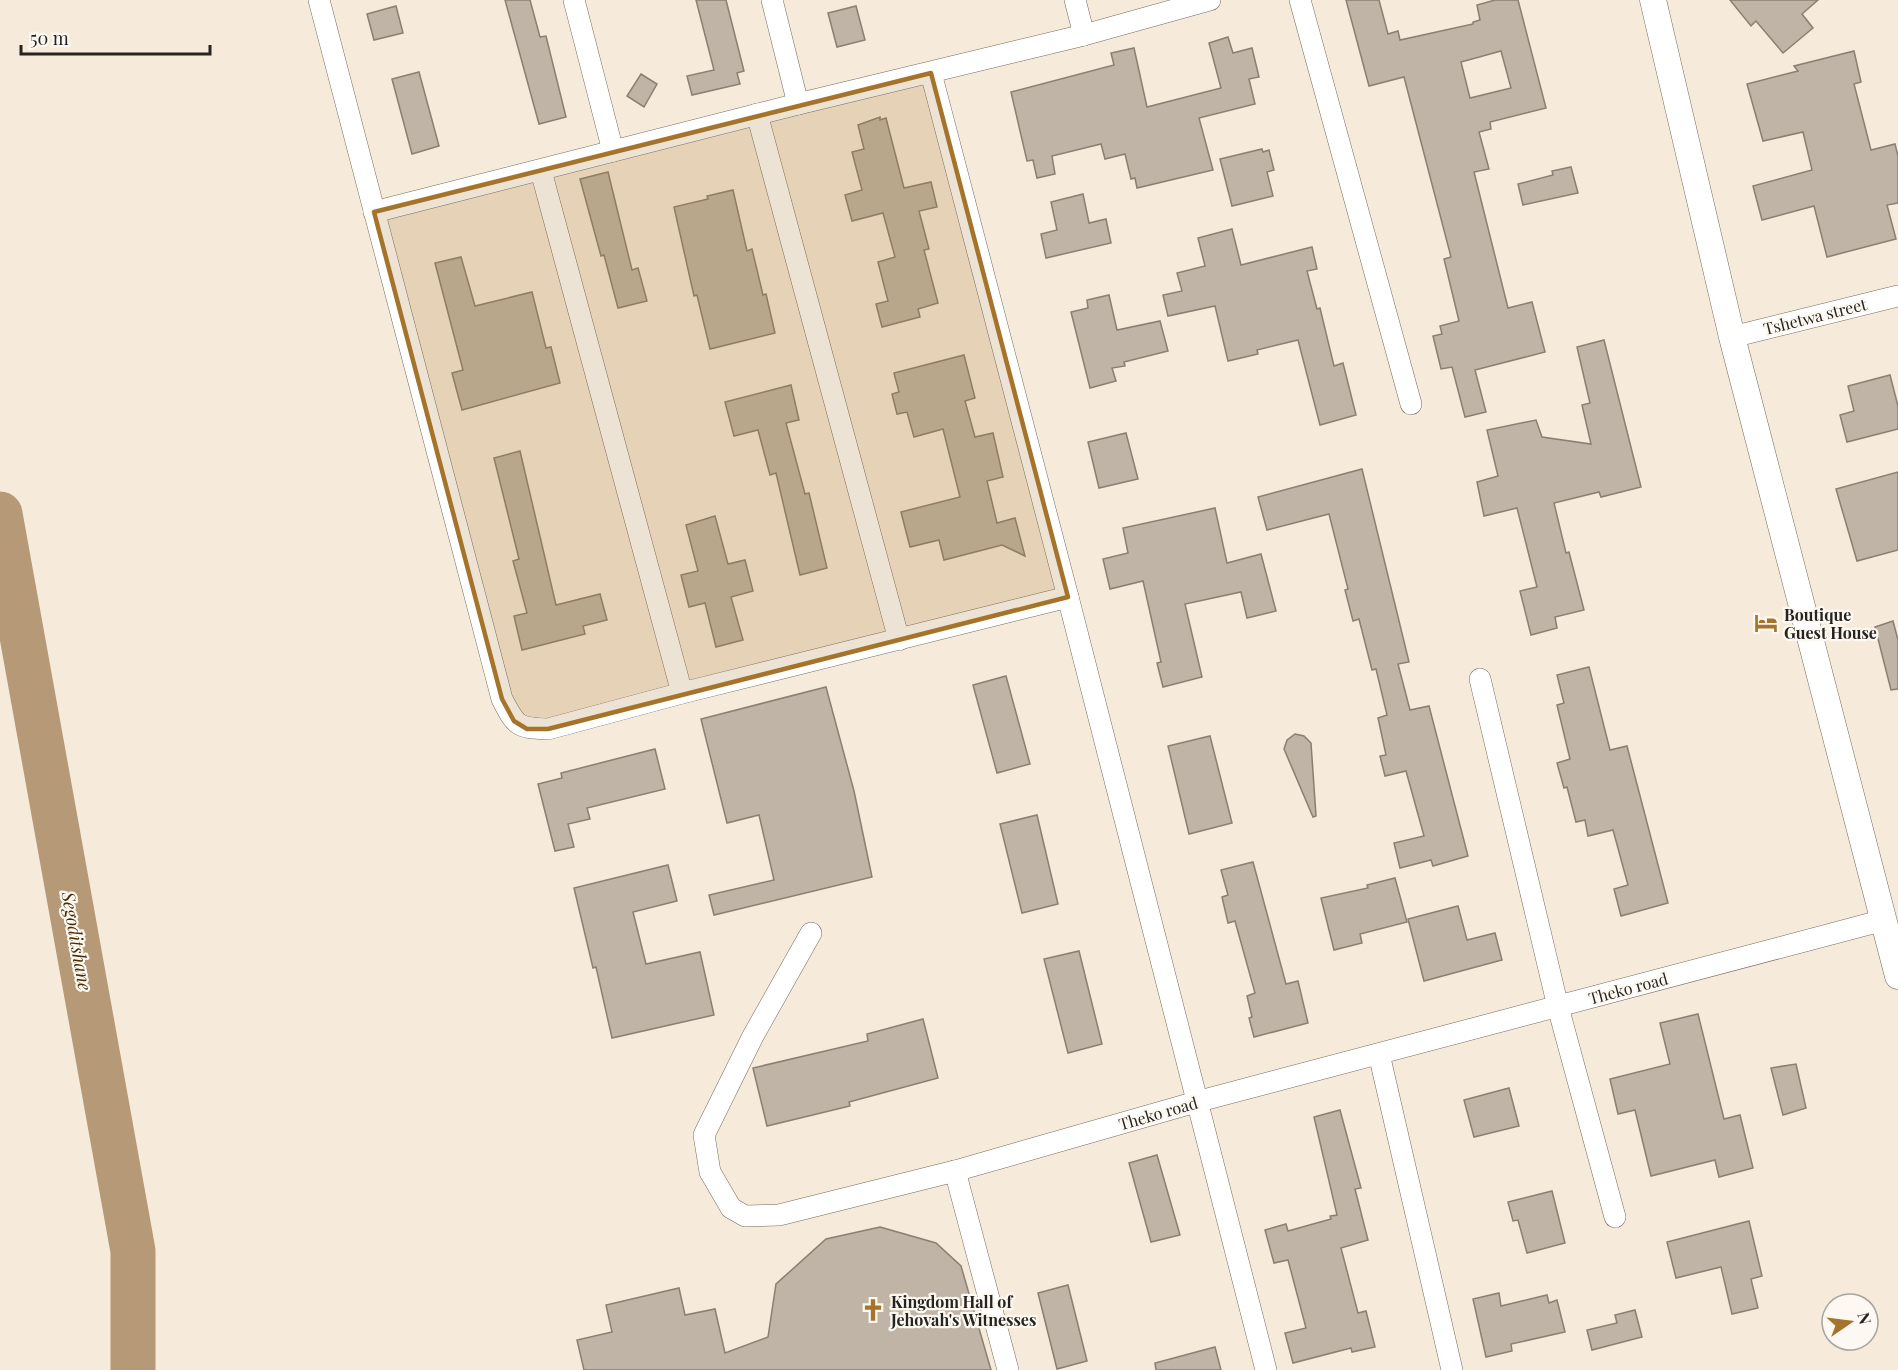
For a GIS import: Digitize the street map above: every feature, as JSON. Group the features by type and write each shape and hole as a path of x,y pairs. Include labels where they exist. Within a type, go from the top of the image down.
{"street":[{"path":"319,0 502,699 514,721 527,729 548,729 682,693 1068,597"},
{"path":"574,0 613,151"},
{"path":"772,0 798,104"},
{"path":"1075,0 1084,34"},
{"path":"374,212 798,104 931,73 1210,0"},
{"path":"1300,0 1411,404"},
{"path":"1653,0 1732,337 1898,976"},
{"path":"931,73 1266,1370"},
{"path":"758,114 898,640"},
{"path":"541,171 682,693"},
{"name":"Tshetwa street","path":"1732,337 1898,296"},
{"path":"1479,679 1558,1007 1615,1217"},
{"name":"Theko road","path":"811,933 753,1036 704,1135 710,1172 731,1208 745,1216 779,1215 955,1171 1196,1102 1884,920"},
{"path":"1379,1054 1452,1370"},
{"path":"955,1171 1008,1370"}],"highlighted area":[{"path":"931,73 1068,597 548,729 527,729 514,721 502,699 374,212"}],"building":[{"path":"505,0 530,0 540,37 546,36 566,117 539,124"},
{"path":"696,0 726,0 744,71 737,73 740,84 692,95 687,76 714,70"},
{"path":"1346,0 1379,0 1388,34 1398,31 1400,40 1473,24 1480,20 1477,5 1495,0 1518,0 1546,108 1490,122 1491,129 1479,132 1489,169 1474,172 1508,308 1532,302 1545,352 1475,370 1486,412 1465,417 1452,367 1441,369 1433,336 1442,334 1440,326 1459,321 1444,259 1451,257 1404,77 1369,86","holes":["1501,51 1511,88 1470,98 1461,62"]},
{"path":"1730,0 1818,0 1802,14 1813,28 1783,53 1756,21 1751,26"},
{"path":"396,6 403,33 374,40 367,14"},
{"path":"856,6 865,40 837,47 828,13"},
{"path":"1228,37 1233,53 1252,48 1259,77 1249,79 1255,104 1199,118 1213,170 1137,188 1135,178 1131,179 1125,154 1105,159 1101,144 1052,156 1055,174 1037,178 1033,160 1027,161 1011,92 1114,65 1111,53 1134,48 1147,107 1221,88 1209,43"},
{"path":"1854,51 1861,82 1854,84 1871,150 1895,144 1898,156 1898,203 1887,205 1896,239 1827,257 1814,206 1762,220 1753,186 1812,170 1803,132 1763,141 1747,84 1798,71 1794,66"},
{"path":"419,72 439,146 412,154 392,79"},
{"path":"641,74 657,84 644,107 627,96"},
{"path":"880,117 880,120 886,118 904,188 931,182 937,207 919,211 929,249 924,250 938,303 918,309 920,317 882,327 876,304 888,301 878,262 895,257 883,213 852,221 845,195 862,190 852,152 864,149 858,125"},
{"path":"1262,149 1263,152 1269,150 1274,170 1267,172 1273,196 1232,206 1220,159"},
{"path":"1571,167 1578,193 1523,205 1518,184 1553,175 1552,171"},
{"path":"608,172 632,270 638,268 647,301 618,308 580,179"},
{"path":"733,190 747,251 752,249 775,333 710,349 697,295 694,296 674,207"},
{"path":"1083,194 1089,223 1106,219 1111,243 1046,258 1041,234 1057,230 1051,202"},
{"path":"1232,229 1241,265 1312,247 1317,269 1307,271 1317,309 1320,308 1334,366 1343,363 1356,415 1320,425 1298,340 1257,350 1258,354 1228,361 1215,306 1168,316 1163,295 1182,291 1177,273 1205,266 1198,238"},
{"path":"461,257 475,306 532,292 546,348 551,347 560,383 462,410 452,373 463,370 435,263"},
{"path":"1109,295 1117,330 1160,321 1168,351 1124,362 1125,366 1112,368 1116,381 1090,388 1071,312 1088,308 1087,300"},
{"path":"1604,340 1641,487 1601,497 1599,492 1554,503 1566,553 1569,552 1584,610 1555,617 1557,628 1531,635 1520,591 1537,587 1517,508 1484,516 1477,482 1498,476 1487,430 1536,420 1542,437 1591,444 1582,405 1590,403 1577,347"},
{"path":"964,355 975,398 965,401 975,437 993,433 1003,477 987,481 997,523 1015,518 1025,556 1002,545 944,560 939,540 910,547 901,512 960,497 943,429 914,437 907,412 897,414 892,394 899,392 894,373"},
{"path":"1890,375 1898,406 1898,429 1847,442 1840,415 1854,411 1848,386"},
{"path":"791,385 799,420 786,423 805,494 809,493 827,568 800,575 776,473 770,475 758,430 734,436 725,402"},
{"path":"1126,433 1138,479 1099,488 1088,442"},
{"path":"520,451 556,605 600,594 607,620 583,626 585,634 522,650 514,616 527,613 513,561 519,559 494,458"},
{"path":"1362,469 1409,662 1398,664 1410,710 1429,706 1468,856 1433,866 1431,860 1400,868 1394,843 1424,836 1406,771 1385,776 1380,756 1386,755 1378,718 1387,715 1376,669 1372,670 1359,619 1353,621 1345,590 1348,589 1329,514 1267,530 1258,497"},
{"path":"1898,472 1898,550 1857,561 1836,489"},
{"path":"1215,508 1227,563 1261,554 1276,611 1247,618 1241,592 1185,604 1202,677 1163,687 1157,663 1161,662 1143,581 1110,589 1103,559 1128,553 1123,528"},
{"path":"715,516 728,564 745,560 753,591 731,597 743,640 716,647 705,603 689,607 681,575 698,571 686,525"},
{"path":"1893,621 1898,640 1898,689 1891,690 1875,627"},
{"path":"1589,667 1610,750 1627,746 1668,903 1621,916 1614,889 1628,885 1613,830 1588,836 1585,820 1576,822 1567,787 1564,788 1557,763 1570,759 1557,705 1564,703 1557,675"},
{"path":"1006,676 1030,764 997,773 973,685"},
{"path":"826,687 854,791 872,877 714,915 709,895 774,880 759,815 727,823 701,719"},
{"path":"1295,734 1304,736 1311,743 1316,816 1313,817 1284,749 1287,740"},
{"path":"1210,736 1232,823 1189,834 1168,746"},
{"path":"655,749 665,789 587,808 590,819 568,824 574,847 555,851 538,784 562,778 561,773"},
{"path":"1037,815 1058,904 1022,913 1000,824"},
{"path":"1253,862 1286,984 1298,981 1308,1023 1254,1037 1247,996 1255,993 1235,921 1228,923 1222,897 1228,895 1221,870"},
{"path":"668,865 677,901 633,912 646,964 700,952 714,1015 612,1038 596,967 593,968 574,888"},
{"path":"1395,878 1407,922 1360,934 1362,943 1334,950 1321,898 1368,888 1367,885"},
{"path":"1458,906 1467,940 1495,933 1502,960 1424,981 1408,919"},
{"path":"1079,951 1102,1044 1068,1053 1044,959"},
{"path":"1698,1014 1724,1119 1740,1115 1753,1168 1719,1177 1715,1160 1651,1176 1635,1110 1618,1114 1610,1079 1670,1064 1660,1023"},
{"path":"923,1019 938,1078 849,1102 850,1106 767,1126 753,1068 868,1041 867,1034"},
{"path":"1796,1064 1806,1108 1783,1115 1771,1068"},
{"path":"1509,1088 1519,1126 1474,1137 1464,1100"},
{"path":"1340,1110 1361,1188 1355,1189 1368,1240 1341,1248 1358,1313 1366,1311 1375,1347 1352,1352 1351,1348 1293,1363 1285,1333 1306,1328 1288,1260 1274,1263 1265,1230 1286,1224 1288,1231 1331,1219 1330,1216 1337,1215 1314,1117"},
{"path":"1157,1155 1180,1235 1151,1242 1129,1163"},
{"path":"1552,1191 1565,1243 1527,1253 1518,1220 1513,1221 1508,1202"},
{"path":"1749,1221 1762,1276 1751,1279 1758,1308 1732,1314 1721,1267 1676,1278 1667,1242"},
{"name":"Kingdom Hall of Jehovah's Witnesses","path":"880,1227 936,1243 961,1266 991,1370 584,1370 577,1340 612,1332 606,1305 679,1288 685,1315 715,1309 725,1353 768,1337 776,1284 826,1239"},
{"path":"1068,1285 1087,1361 1057,1369 1038,1293"},
{"path":"1499,1293 1501,1306 1547,1295 1549,1303 1557,1300 1565,1332 1511,1344 1512,1351 1486,1357 1473,1299"},
{"path":"1635,1310 1642,1337 1592,1350 1587,1330 1617,1323 1615,1315"},
{"path":"1215,1347 1221,1370 1156,1370 1155,1363"}],"waterway":[{"name":"Segoditshane","path":"0,514 133,1251 133,1370"}],"place":[{"name":"Boutique Guest House","path":"1766,623"},
{"name":"Kingdom Hall of Jehovah's Witnesses","path":"873,1310"}]}
